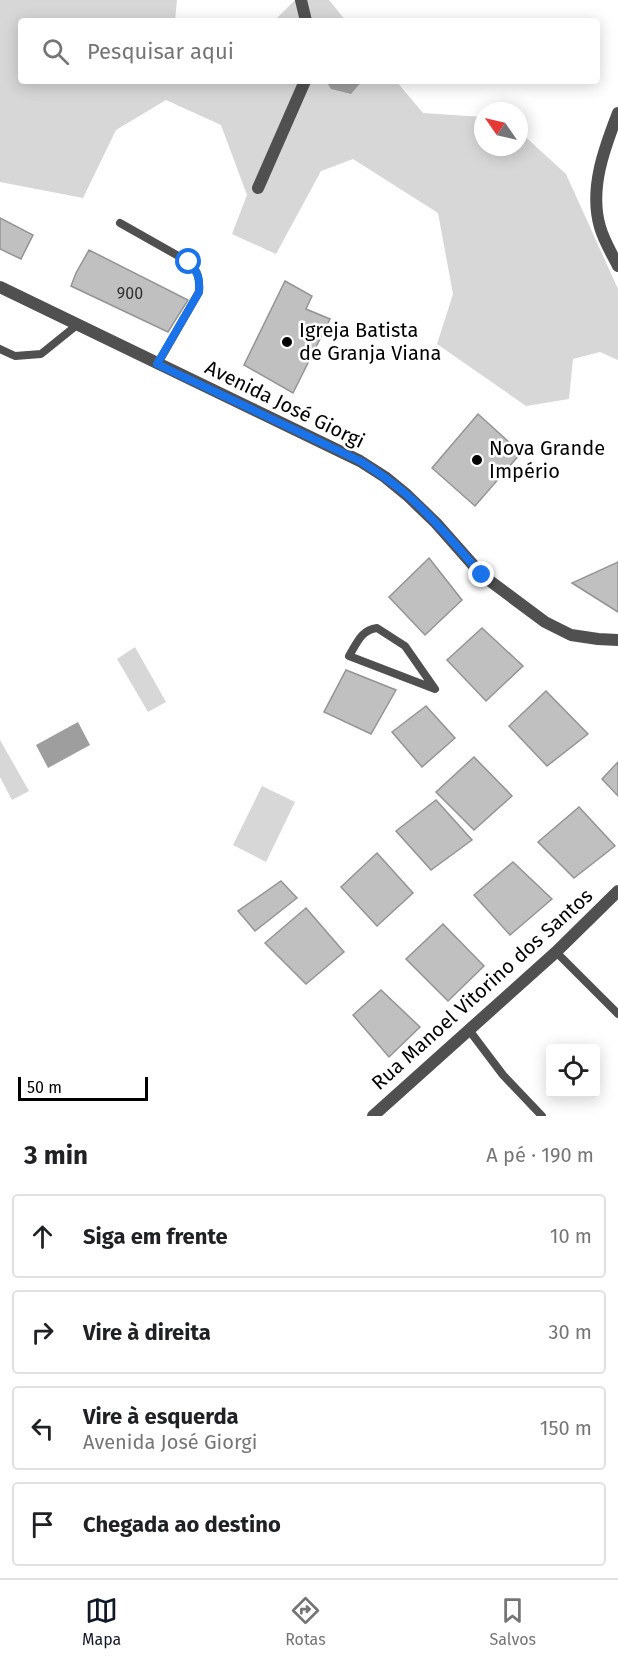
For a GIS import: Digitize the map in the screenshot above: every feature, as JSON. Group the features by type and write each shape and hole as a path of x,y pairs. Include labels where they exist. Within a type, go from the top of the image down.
{"street":[{"path":"301,0 305,18"},
{"path":"258,188 304,84"},
{"path":"618,112 607,141 596,185 596,205 600,229 618,266"},
{"name":"Avenida José Giorgi","path":"0,287 360,461 407,495 436,523 482,575 545,622 571,635 618,640"},
{"name":"Rua Manoel Vitorino dos Santos","path":"373,1116 556,952 618,891"}],"lane":[{"path":"120,224 189,262 196,269 200,279 199,292 157,364"},
{"path":"0,349 15,356 41,354 77,325"},
{"path":"377,628 405,646 435,689 403,677 349,656 362,635 368,629 377,628"},
{"path":"556,952 618,1014"},
{"path":"469,1030 503,1076 542,1116"}],"shaded area":[{"path":"0,0 177,0 175,18 18,18 18,84 399,84 423,113 474,116 474,156 528,156 528,139 566,174 618,289 618,360 600,352 573,359 569,399 526,406 437,344 453,294 438,213 353,159 321,171 276,254 232,234 247,195 221,125 166,100 116,130 83,198 0,182"},
{"path":"295,0 329,0 344,18 277,18"},
{"path":"328,84 359,84 351,94 331,89"},
{"path":"135,647 166,702 148,712 117,659"},
{"path":"78,722 90,745 48,768 36,745"},
{"path":"0,740 29,791 12,800 0,777"},
{"path":"262,786 295,802 266,862 233,845"}],"building":[{"path":"0,218 33,235 21,259 0,249"},
{"path":"89,250 188,300 168,332 71,286"},
{"name":"Igreja Batista de Granja Viana","path":"285,281 312,296 306,309 330,319 293,393 244,365"},
{"name":"Nova Grande Império","path":"478,414 521,453 475,506 432,468"},
{"path":"429,558 462,600 425,635 389,597"},
{"path":"618,562 618,612 572,583"},
{"path":"482,628 523,666 486,701 447,660"},
{"path":"346,670 396,690 371,734 324,712"},
{"path":"546,691 588,734 547,766 509,726"},
{"path":"426,706 455,738 422,767 392,732"},
{"path":"474,757 512,796 474,830 436,792"},
{"path":"618,762 618,796 602,779"},
{"path":"436,800 472,840 431,870 396,831"},
{"path":"579,807 615,846 574,878 538,842"},
{"path":"377,853 413,893 377,926 341,887"},
{"path":"513,862 552,899 510,935 474,895"},
{"path":"281,881 297,898 255,931 238,911"},
{"path":"306,908 344,952 306,984 265,943"},
{"path":"443,924 484,966 448,1001 406,959"},
{"path":"381,990 420,1027 389,1057 353,1015"}],"place":[{"name":"Igreja Batista de Granja Viana","path":"287,342"},
{"name":"Nova Grande Império","path":"477,460"}],"route":[{"path":"189,262 196,269 200,279 199,292 157,364 360,461 385,477 436,523 482,575"}]}
